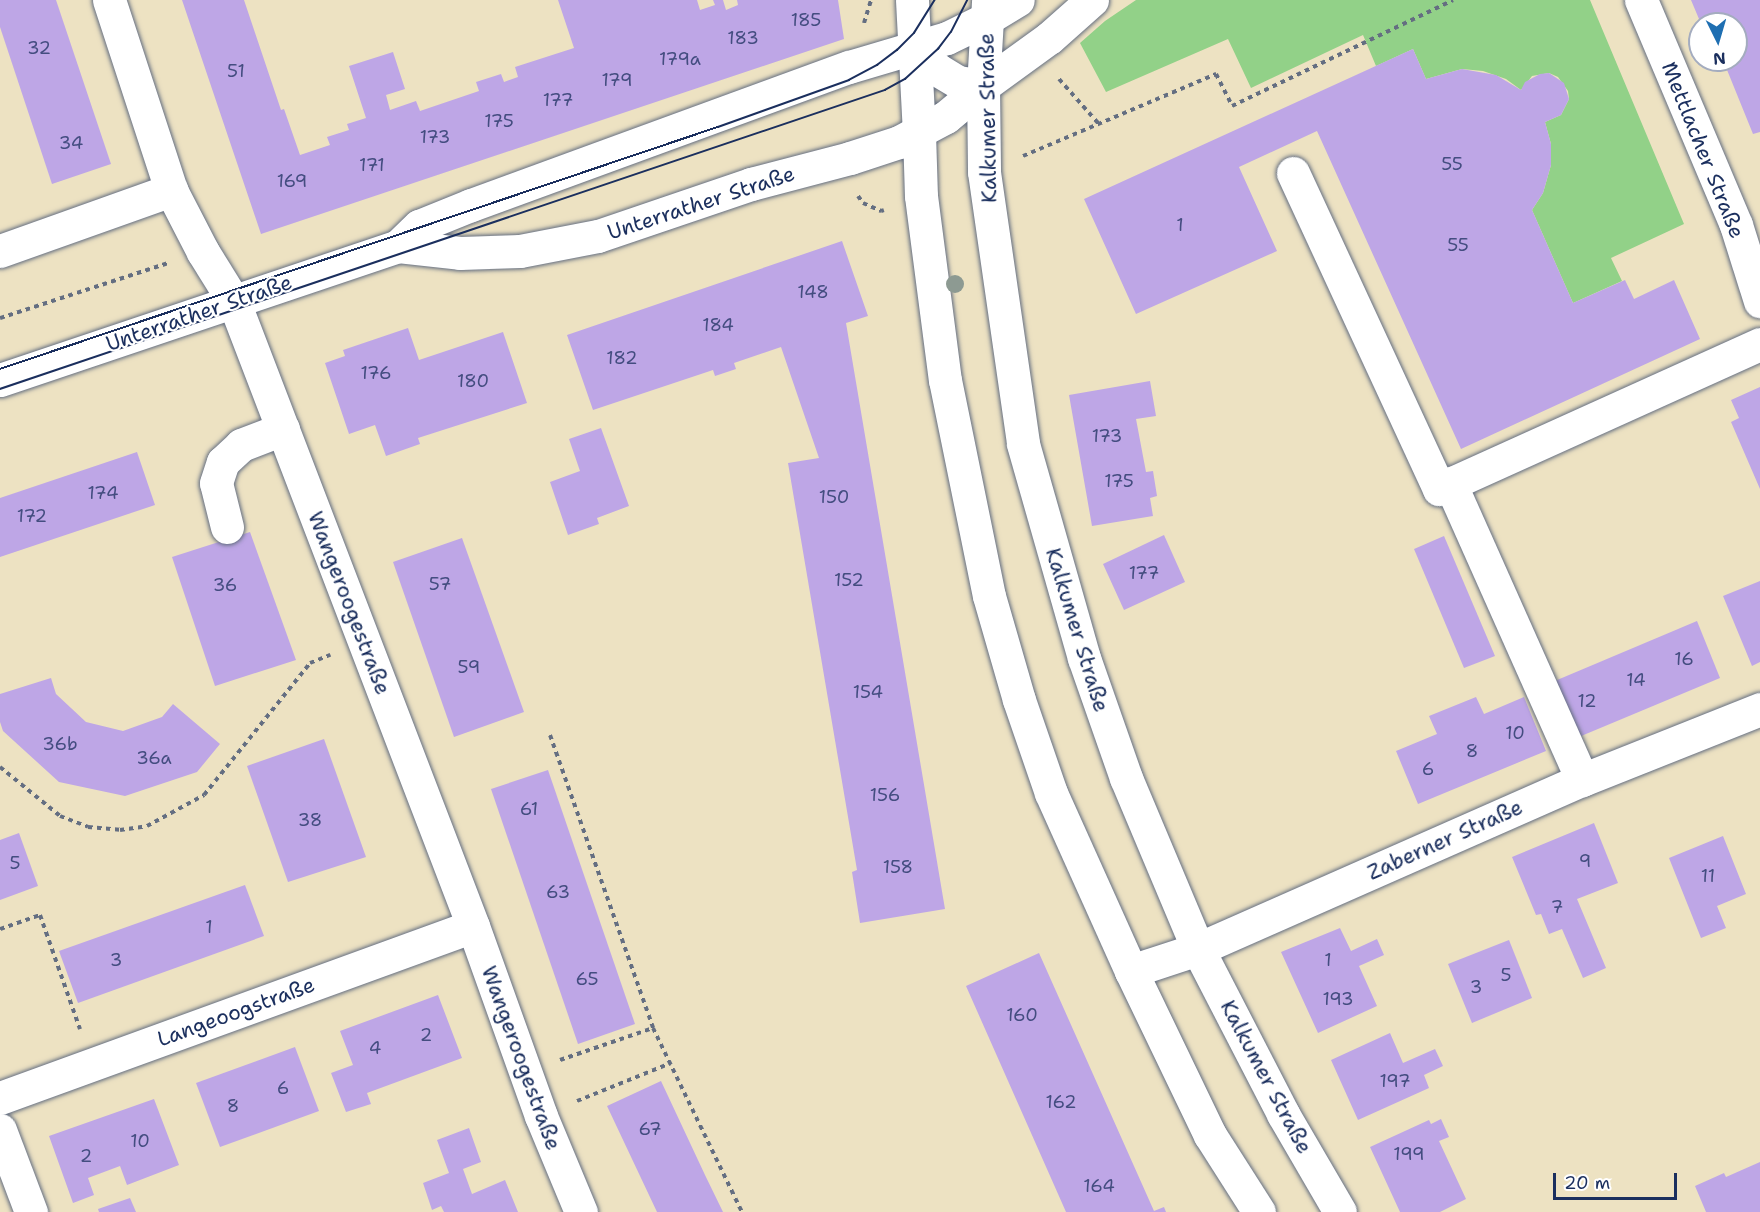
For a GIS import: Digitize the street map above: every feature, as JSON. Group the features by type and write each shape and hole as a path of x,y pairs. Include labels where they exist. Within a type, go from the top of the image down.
{"street":[{"name":"Wangeroogestraße","path":"109,0 171,190 203,252 234,302 473,926 541,1116 581,1212"},
{"path":"912,0 920,133 921,196 945,380 989,596 1019,700 1051,793 1131,970 1210,1135 1259,1212"},
{"name":"Unterrather Straße","path":"0,380 398,246 419,226 471,205 849,67 916,49 954,35 987,10 1018,0"},
{"name":"Unterrather Straße","path":"398,246 460,253 520,251 598,236 751,184 850,158 920,133 946,117 983,86 1048,38 1092,0"},
{"name":"Mettlacher Straße","path":"1641,0 1748,220 1760,301"},
{"name":"Kalkumer Straße","path":"987,10 983,86 984,172 1023,444 1058,572 1084,658 1126,778 1198,949 1283,1113 1340,1212"},
{"path":"916,49 938,70 958,82 983,86"},
{"path":"1293,173 1439,489 1760,345"},
{"path":"0,251 171,190"},
{"path":"227,527 216,483 223,462 242,445 283,429"},
{"path":"1450,483 1582,780"},
{"name":"Zaberner Straße","path":"1131,970 1198,949 1582,780 1760,709"},
{"name":"Langeoogstraße","path":"0,1098 473,926"},
{"path":"0,1130 31,1212"}],"path":[{"path":"984,172 1216,74 1232,106 1453,0"},
{"path":"1057,77 1099,124"},
{"path":"0,318 203,252"},
{"path":"0,767 60,816 88,827 120,830 147,826 204,795 310,663 363,640"},
{"path":"550,735 653,1028 742,1212"},
{"path":"0,929 40,915 92,1064"},
{"path":"526,1072 653,1028"},
{"path":"541,1116 671,1063"}],"green space":[{"path":"1136,0 1590,0 1684,224 1611,258 1622,281 1573,303 1532,210 1543,193 1551,165 1551,144 1545,122 1561,115 1569,99 1568,91 1558,77 1549,73 1532,76 1521,90 1506,79 1483,71 1462,69 1426,79 1413,49 1376,66 1363,35 1251,88 1228,39 1106,92 1080,43 1105,21"}],"building":[{"path":"0,0 56,0 111,164 52,184 0,27"},
{"path":"182,0 244,0 281,110 284,109 300,155 330,145 327,137 349,130 347,124 366,118 349,66 393,52 405,89 386,95 390,110 416,101 420,111 479,91 476,82 501,74 504,82 518,77 515,67 574,48 558,0 697,0 700,10 715,5 713,0 723,0 726,10 738,5 737,0 838,0 844,39 261,234"},
{"path":"1691,0 1760,0 1760,132 1753,134 1728,72 1748,72 1748,12 1696,12"},
{"path":"1413,49 1426,79 1462,69 1496,75 1521,90 1525,82 1540,74 1549,73 1564,83 1569,99 1561,115 1545,122 1551,144 1551,165 1543,193 1532,210 1573,303 1625,280 1634,299 1674,280 1700,339 1461,449 1317,131 1239,167 1277,251 1136,314 1084,199"},
{"path":"842,241 868,316 846,323 945,909 860,923 852,872 857,870 788,463 819,458 781,347 734,363 736,369 715,376 713,370 593,410 567,335"},
{"path":"408,328 419,360 503,332 527,403 418,438 420,444 386,456 375,425 349,434 325,363 345,356 343,350"},
{"path":"1150,381 1156,416 1136,419 1146,472 1153,471 1157,496 1150,498 1153,516 1092,526 1069,395"},
{"path":"1760,387 1760,489 1731,422 1739,418 1731,400"},
{"path":"601,428 629,506 597,518 599,524 568,535 550,482 580,471 569,439"},
{"path":"137,452 155,505 0,557 0,498"},
{"path":"250,532 296,660 215,686 172,557"},
{"path":"1164,535 1185,582 1124,610 1103,564"},
{"path":"1444,536 1495,656 1464,668 1414,549"},
{"path":"462,538 524,712 454,737 393,562"},
{"path":"1760,581 1760,662 1752,666 1723,596"},
{"path":"1697,621 1720,678 1574,739 1550,683"},
{"path":"51,678 56,694 86,722 123,731 162,717 173,704 220,744 197,772 125,796 59,782 3,731 0,722 0,694"},
{"path":"1476,697 1484,714 1524,697 1546,751 1418,804 1396,751 1437,734 1429,716"},
{"path":"324,739 366,857 288,882 247,766"},
{"path":"548,770 635,1024 578,1044 491,789"},
{"path":"1594,823 1618,883 1577,899 1606,968 1583,978 1562,929 1549,934 1541,914 1536,915 1512,857"},
{"path":"19,833 38,886 0,900 0,840"},
{"path":"1723,836 1746,894 1717,906 1726,928 1701,938 1669,858"},
{"path":"245,885 264,936 78,1003 59,951"},
{"path":"1340,928 1351,951 1377,939 1384,955 1359,966 1377,1006 1318,1033 1281,952"},
{"path":"1509,940 1532,998 1472,1023 1448,964"},
{"path":"1039,953 1154,1211 1164,1207 1166,1212 1066,1212 966,986"},
{"path":"438,995 462,1058 367,1093 371,1104 346,1112 331,1073 353,1065 340,1031"},
{"path":"1390,1033 1403,1063 1435,1049 1443,1066 1424,1075 1429,1088 1358,1120 1331,1060"},
{"path":"295,1047 319,1111 220,1147 196,1083"},
{"path":"661,1081 723,1212 657,1212 607,1106"},
{"path":"154,1099 179,1165 127,1185 120,1166 88,1178 94,1195 73,1203 49,1136"},
{"path":"1441,1119 1449,1137 1439,1141 1466,1199 1440,1212 1400,1212 1370,1147 1429,1120 1431,1124"},
{"path":"469,1128 481,1162 463,1169 472,1194 505,1180 518,1212 444,1212 441,1206 432,1210 423,1183 449,1173 437,1140"},
{"path":"1760,1162 1760,1212 1706,1212 1695,1186 1724,1173 1726,1177"},
{"path":"130,1198 136,1212 99,1212 98,1209"}],"tram line":[{"path":"0,369 718,127 849,80 877,65 897,50 914,33 935,0"},
{"path":"0,389 885,90 905,79 938,49 951,32 967,0"}]}
